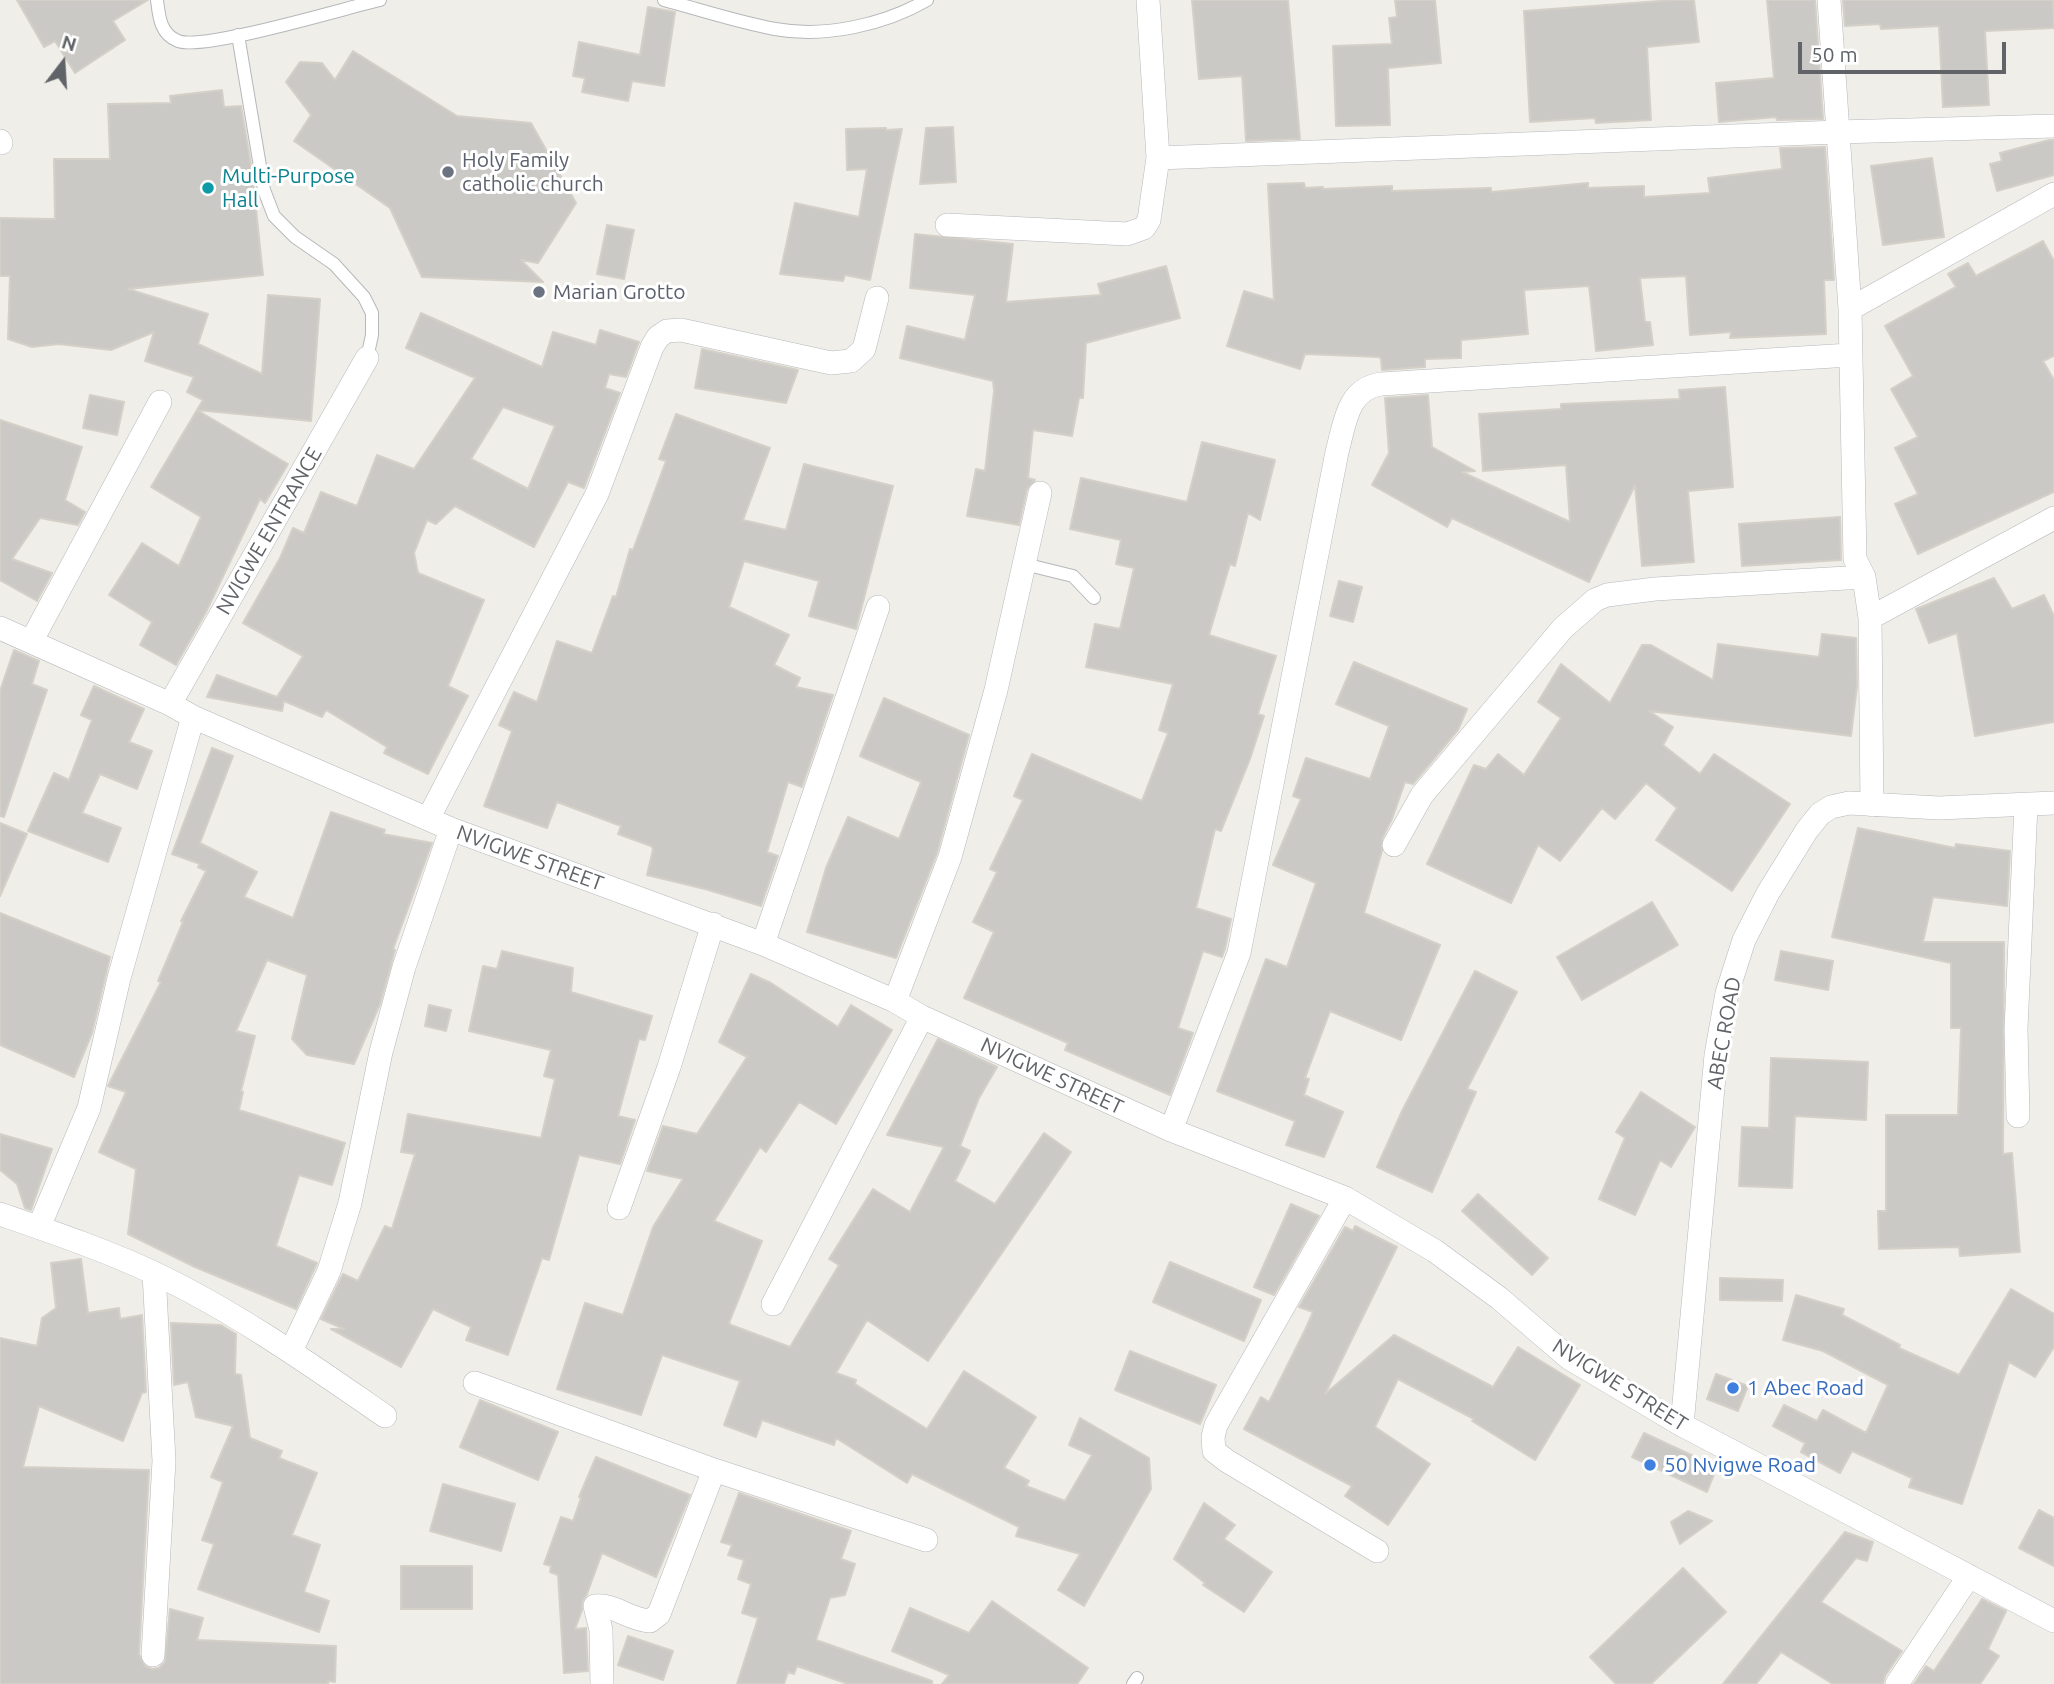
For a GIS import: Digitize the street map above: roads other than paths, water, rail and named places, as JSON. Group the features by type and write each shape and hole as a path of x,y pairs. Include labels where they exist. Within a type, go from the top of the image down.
{"street":[{"path":"947,225 1134,233 1144,228 1149,220 1158,158 1148,0"},
{"path":"1829,0 1850,309 1855,559 1864,577 1870,618 1872,805"},
{"path":"1158,158 2054,126"},
{"path":"1850,309 2054,194"},
{"path":"428,819 597,494 658,337 667,331 681,330 831,362 851,361 864,349 877,298"},
{"path":"1171,1130 1239,953 1337,452 1348,414 1360,390 1381,384 1850,355"},
{"name":"NVIGWE ENTRANCE","path":"170,704 367,358"},
{"path":"32,640 160,402"},
{"path":"895,1001 950,857 996,690 1040,493"},
{"path":"1870,618 2054,518"},
{"path":"1394,845 1422,795 1563,628 1595,600 1655,589 1864,577"},
{"path":"763,944 878,607"},
{"name":"NVIGWE STREET","path":"0,628 32,640 193,717 451,830 763,944 895,1001 922,1017 1171,1130 1345,1198 1435,1251 1499,1298 1569,1358 1682,1426 2054,1621"},
{"path":"39,1227 89,1108 119,978 193,717"},
{"name":"ABEC ROAD","path":"1682,1426 1716,1055 1727,993 1744,940 1768,893 1807,830 1820,814 1831,807 1849,803 1939,808 2054,803"},
{"path":"2018,1116 2016,1029 2026,804"},
{"path":"291,1351 329,1271 350,1203 381,1052 404,967 451,830"},
{"path":"618,1208 669,1067 713,924"},
{"path":"773,1304 922,1017"},
{"path":"1345,1198 1216,1425 1214,1451 1377,1551"},
{"path":"0,1214 154,1273 291,1351 386,1416"},
{"path":"153,1655 164,1461 154,1273"},
{"path":"475,1383 713,1470 926,1540"},
{"path":"602,1684 601,1630 595,1606 605,1605 637,1620 650,1621 659,1614 713,1470"},
{"path":"1897,1684 1969,1576"}],"lane":[{"path":"157,0 159,18 165,33 178,41 193,44 380,0"},
{"path":"664,0 776,29 808,32 875,21 912,9 927,0"},
{"path":"238,35 264,190 274,216 295,237 334,264 364,297 372,313 372,335 367,358"},
{"path":"1024,564 1073,576 1094,598"}],"place":[{"name":"Holy Family catholic church","path":"448,172"},
{"name":"Multi-Purpose Hall","path":"208,188"},
{"name":"Marian Grotto","path":"539,292"},
{"name":"1 Abec Road","path":"1733,1388"},
{"name":"50 Nvigwe Road","path":"1650,1465"}]}
